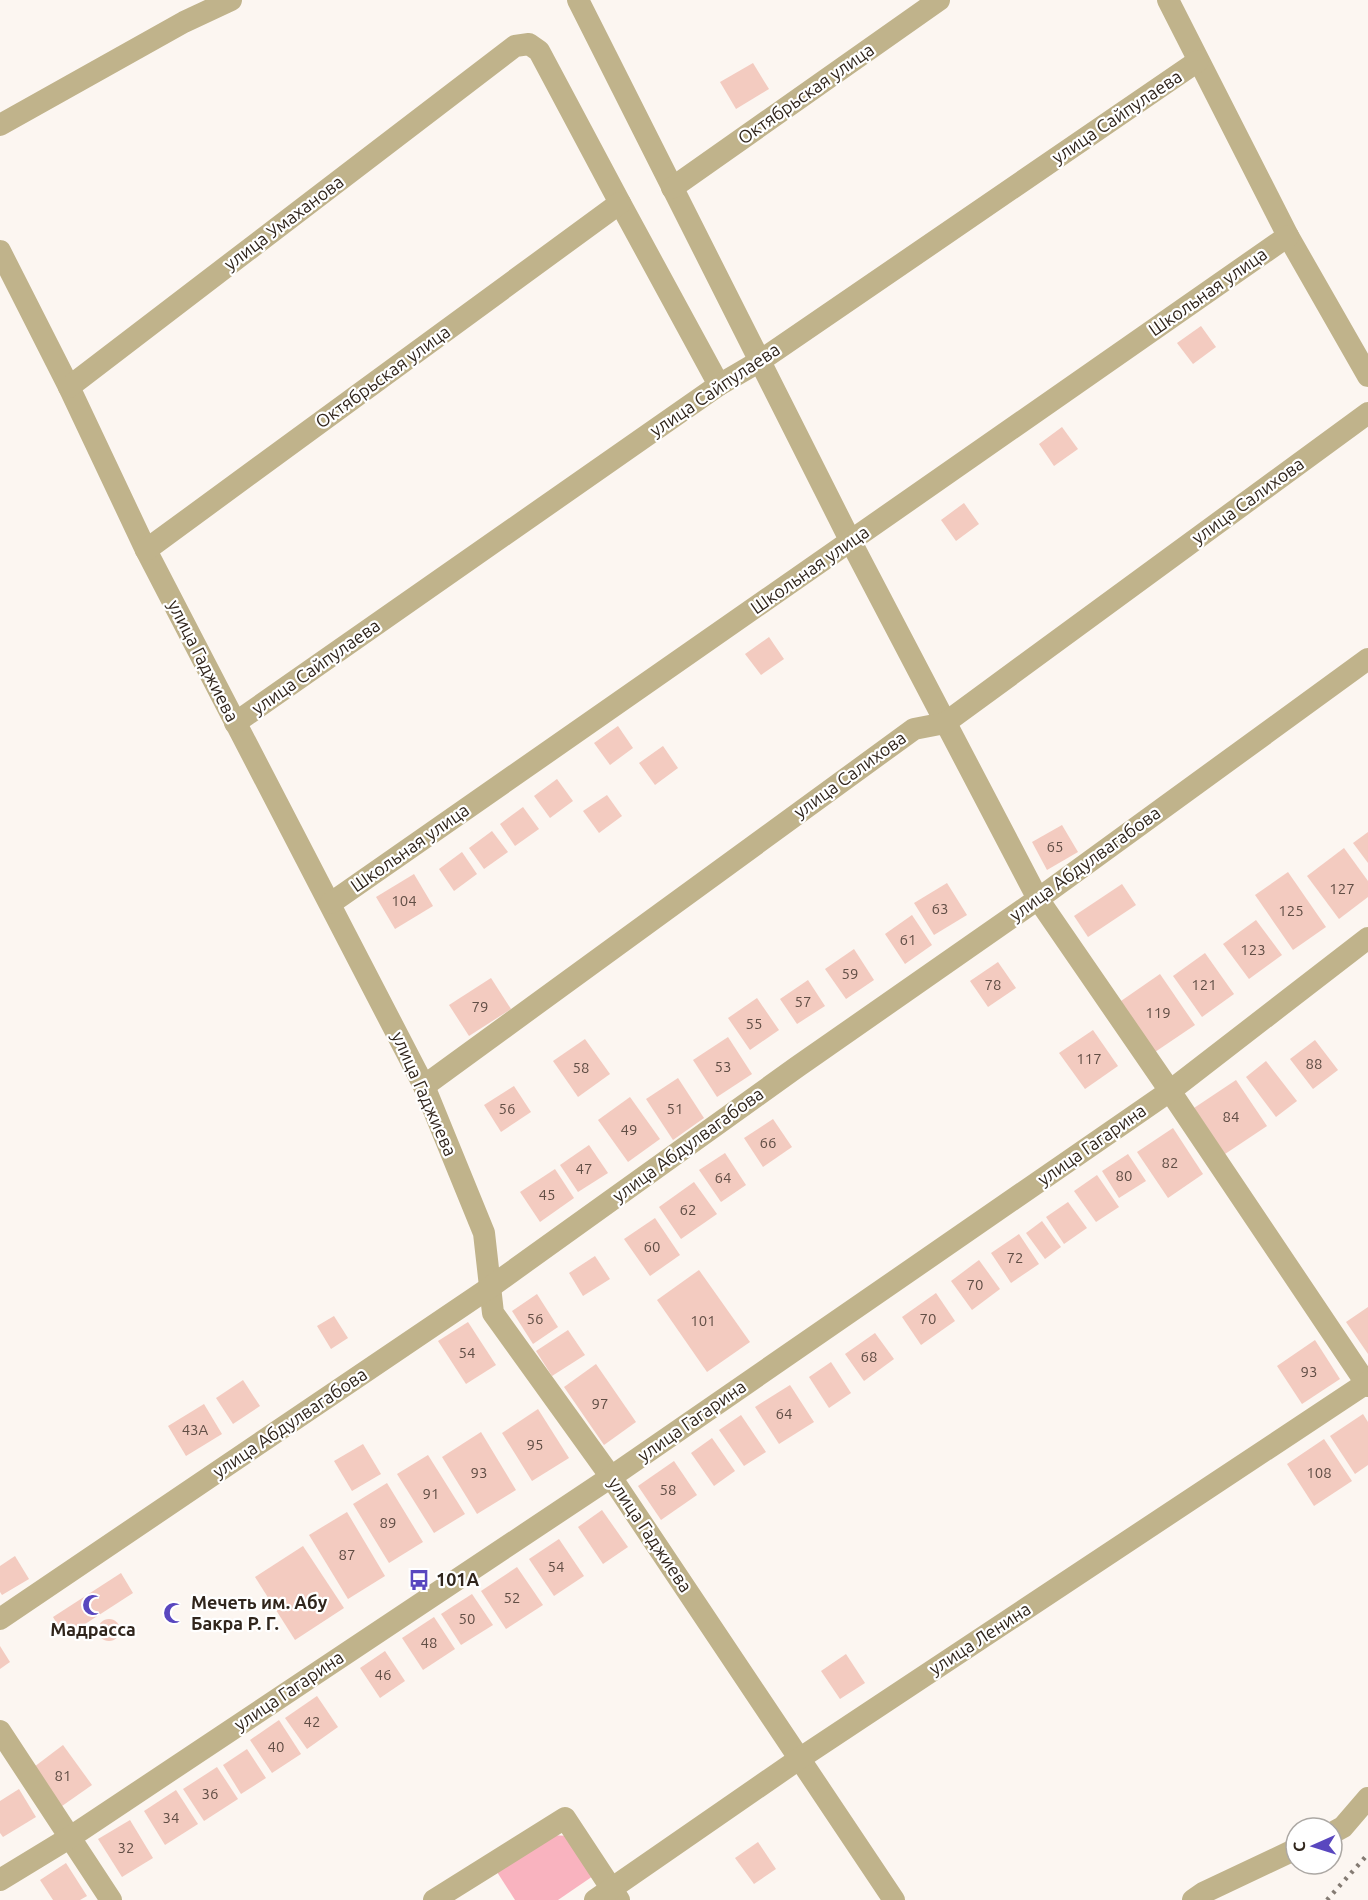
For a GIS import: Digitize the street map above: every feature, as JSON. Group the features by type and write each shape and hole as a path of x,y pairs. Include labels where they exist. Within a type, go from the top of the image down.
{"street":[{"path":"0,125 184,22 231,0"},
{"path":"579,0 851,542 1038,899 1367,1384"},
{"name":"Октябрьская улица","path":"672,188 939,0"},
{"path":"1168,0 1288,236 1368,376"},
{"name":"улица Умаханова","path":"69,387 515,46 529,44 539,51 620,203"},
{"name":"улица Сайпулаева","path":"235,723 719,385 760,361 1198,61"},
{"path":"620,203 719,385"},
{"name":"Октябрьская улица","path":"146,550 620,203"},
{"name":"Школьная улица","path":"331,903 1288,236"},
{"name":"улица Гаджиева","path":"0,251 69,387 146,550 424,1086 484,1233 493,1313 611,1477 894,1900"},
{"name":"улица Салихова","path":"424,1086 914,729 945,723 1368,413"},
{"name":"улица Абдулвагабова","path":"0,1619 489,1288 796,1067 1038,899 1368,659"},
{"name":"улица Гагарина","path":"0,1880 69,1838 611,1477 1170,1091 1368,938"},
{"name":"улица Ленина","path":"609,1896 800,1759 1367,1384"},
{"path":"0,1731 111,1900"},
{"path":"1344,1826 1368,1798"},
{"path":"434,1900 565,1818 609,1896"},
{"path":"1193,1900 1203,1893 1284,1855"}],"shaded area":[{"path":"549,1835 571,1836 596,1874 558,1900 515,1900 497,1872"}],"building":[{"path":"753,63 769,89 736,109 720,82"},
{"path":"1201,326 1216,347 1193,364 1177,343"},
{"path":"1062,427 1078,449 1054,466 1039,444"},
{"path":"964,503 979,524 956,541 941,520"},
{"path":"769,637 784,659 761,675 745,654"},
{"path":"618,726 633,748 610,765 594,743"},
{"path":"663,746 678,768 655,785 639,763"},
{"path":"557,779 573,801 550,818 534,796"},
{"path":"607,795 622,816 599,833 583,811"},
{"path":"523,807 539,829 515,846 500,824"},
{"path":"1062,825 1078,852 1047,870 1032,842"},
{"path":"492,831 508,852 484,869 469,848"},
{"path":"1368,832 1368,863 1353,843"},
{"path":"1344,848 1368,881 1368,897 1339,919 1307,876"},
{"path":"462,852 477,874 454,891 439,869"},
{"path":"1288,872 1326,927 1293,950 1255,895"},
{"path":"414,874 433,906 395,929 376,897"},
{"path":"947,883 967,915 934,935 914,903"},
{"path":"1122,884 1136,905 1088,937 1074,916"},
{"path":"912,915 932,945 905,964 885,934"},
{"path":"1256,920 1282,955 1249,979 1223,944"},
{"path":"854,949 874,980 846,999 825,969"},
{"path":"1205,953 1234,994 1202,1017 1173,976"},
{"path":"998,962 1016,988 988,1007 970,981"},
{"path":"1160,974 1195,1025 1155,1052 1121,1001"},
{"path":"491,978 511,1009 469,1036 449,1005"},
{"path":"808,980 825,1006 797,1024 780,999"},
{"path":"757,998 779,1030 750,1050 728,1018"},
{"path":"1093,1030 1118,1066 1085,1089 1059,1053"},
{"path":"728,1037 752,1074 717,1097 693,1060"},
{"path":"585,1039 610,1074 578,1097 553,1061"},
{"path":"1315,1040 1338,1070 1313,1089 1290,1059"},
{"path":"1266,1061 1297,1101 1276,1117 1246,1077"},
{"path":"678,1078 704,1118 673,1140 646,1099"},
{"path":"1236,1080 1267,1126 1225,1154 1194,1108"},
{"path":"514,1086 531,1112 501,1132 484,1105"},
{"path":"630,1097 660,1139 628,1162 598,1120"},
{"path":"773,1119 792,1147 763,1167 744,1138"},
{"path":"1173,1128 1203,1174 1168,1198 1137,1152"},
{"path":"589,1145 608,1173 578,1192 560,1165"},
{"path":"725,1153 746,1185 721,1202 699,1170"},
{"path":"1128,1154 1146,1181 1119,1198 1102,1171"},
{"path":"555,1169 574,1198 540,1222 520,1192"},
{"path":"1097,1175 1119,1207 1096,1222 1074,1191"},
{"path":"694,1182 717,1214 681,1239 659,1207"},
{"path":"1068,1202 1087,1228 1064,1244 1046,1217"},
{"path":"655,1218 680,1255 650,1276 624,1239"},
{"path":"1042,1221 1061,1247 1045,1259 1026,1233"},
{"path":"1019,1234 1039,1264 1011,1283 991,1253"},
{"path":"595,1256 610,1279 583,1296 569,1273"},
{"path":"979,1260 1000,1289 972,1310 951,1281"},
{"path":"699,1270 750,1342 707,1372 657,1300"},
{"path":"936,1293 955,1321 921,1345 902,1317"},
{"path":"537,1294 558,1327 533,1344 512,1311"},
{"path":"1368,1307 1368,1354 1346,1322"},
{"path":"334,1316 348,1338 331,1349 317,1326"},
{"path":"468,1322 496,1365 466,1384 438,1341"},
{"path":"568,1330 585,1355 552,1376 536,1351"},
{"path":"875,1333 894,1359 864,1381 845,1354"},
{"path":"1315,1340 1340,1379 1302,1404 1277,1366"},
{"path":"831,1362 851,1393 829,1408 809,1377"},
{"path":"596,1364 636,1422 604,1445 564,1387"},
{"path":"243,1380 260,1406 233,1424 216,1398"},
{"path":"790,1385 814,1422 779,1444 755,1407"},
{"path":"204,1404 222,1434 186,1456 168,1426"},
{"path":"538,1409 569,1458 532,1481 502,1433"},
{"path":"1363,1414 1368,1422 1368,1465 1355,1474 1330,1436"},
{"path":"741,1415 766,1452 744,1466 719,1430"},
{"path":"481,1432 516,1490 477,1514 442,1457"},
{"path":"712,1438 735,1471 714,1486 691,1453"},
{"path":"1324,1439 1352,1481 1314,1506 1287,1464"},
{"path":"363,1444 381,1474 352,1491 334,1461"},
{"path":"428,1455 465,1514 434,1533 397,1474"},
{"path":"674,1461 697,1495 661,1520 638,1486"},
{"path":"387,1483 423,1542 389,1563 353,1504"},
{"path":"602,1510 628,1547 603,1564 578,1527"},
{"path":"347,1512 385,1576 348,1599 309,1535"},
{"path":"559,1539 584,1576 554,1596 529,1559"},
{"path":"303,1546 344,1608 295,1640 255,1577"},
{"path":"15,1556 29,1579 2,1595 0,1566"},
{"path":"517,1567 543,1605 506,1629 481,1591"},
{"name":"Мадрасса","path":"121,1573 133,1593 65,1637 53,1617"},
{"path":"472,1594 493,1625 461,1645 441,1614"},
{"path":"434,1617 455,1649 423,1670 402,1638"},
{"path":"109,1619 117,1622 120,1630 117,1638 109,1641 101,1638 98,1630 101,1622"},
{"path":"0,1646 10,1662 0,1669"},
{"path":"385,1651 405,1681 380,1698 360,1668"},
{"path":"846,1654 865,1683 840,1699 821,1671"},
{"path":"317,1696 338,1727 307,1749 285,1718"},
{"path":"279,1720 301,1754 272,1773 250,1740"},
{"path":"63,1745 92,1785 62,1806 34,1767"},
{"path":"247,1749 266,1778 241,1794 223,1765"},
{"path":"217,1767 238,1799 204,1821 183,1789"},
{"path":"19,1789 36,1817 3,1837 0,1833 0,1801"},
{"path":"176,1790 198,1824 165,1845 144,1811"},
{"path":"130,1820 153,1858 122,1877 98,1839"},
{"path":"758,1842 776,1869 754,1884 735,1858"},
{"path":"66,1863 87,1896 80,1900 53,1900 40,1880"}],"railway":[{"path":"1327,1900 1368,1854"}],"place":[{"name":"101А","path":"419,1580"},
{"name":"Мадрасса","path":"93,1605"},
{"name":"Мечеть им. Абу Бакра Р. Г.","path":"174,1613"}]}
